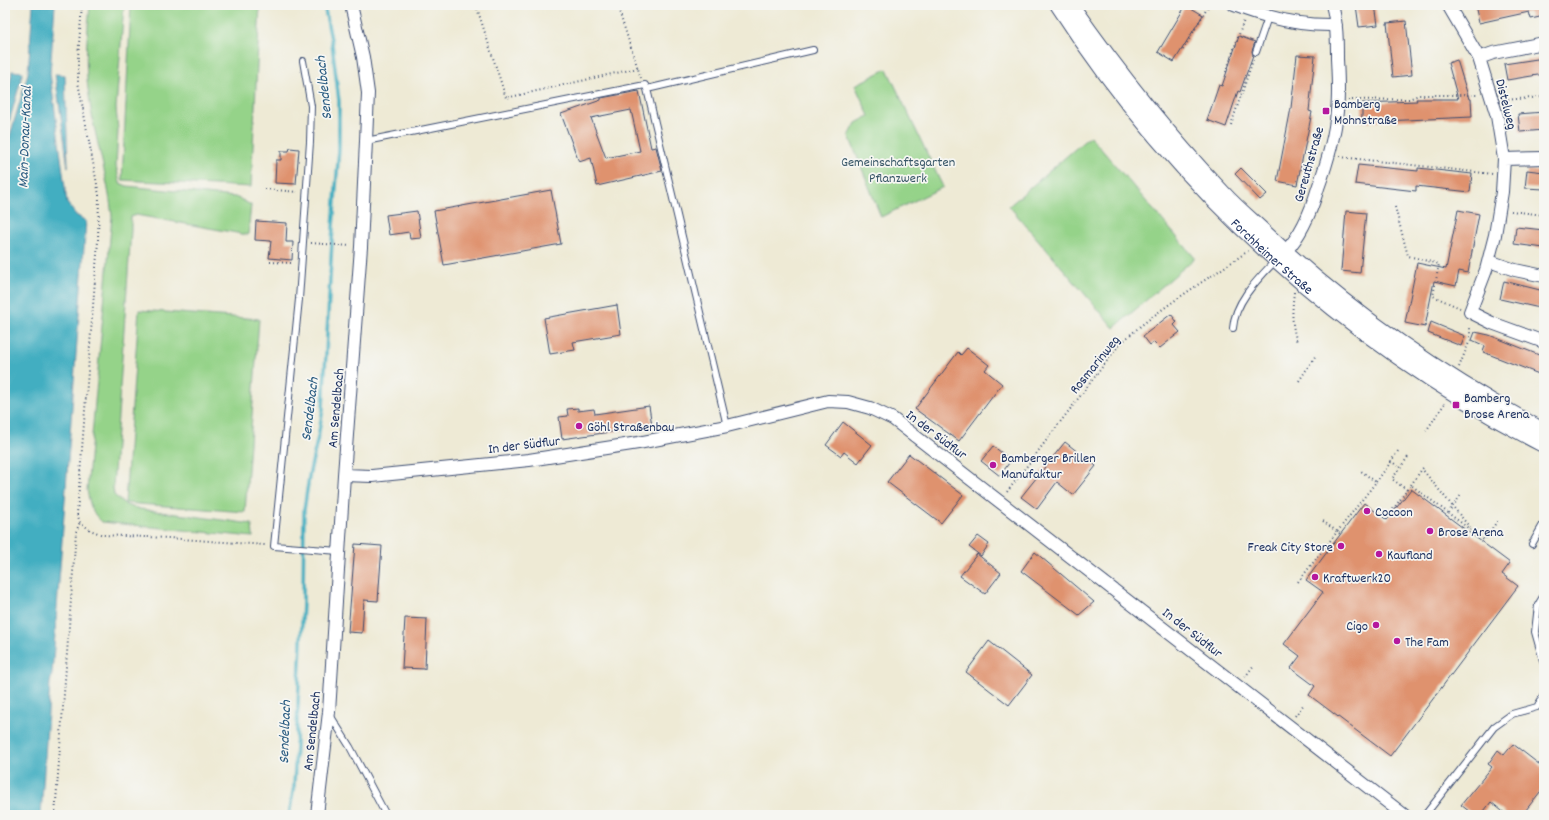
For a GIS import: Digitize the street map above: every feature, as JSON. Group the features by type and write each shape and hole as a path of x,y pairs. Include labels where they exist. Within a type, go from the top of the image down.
{"street":[{"name":"Am Sendelbach","path":"317,815 329,712 344,475 359,279 366,142 368,93 363,58 351,5"},
{"name":"Forchheimer Straße","path":"1058,5 1108,77 1157,138 1214,202 1245,232 1388,335 1460,383 1544,431"},
{"name":"Forchheimer Straße","path":"1071,5 1115,66 1185,151 1280,256 1300,282 1347,320 1416,370 1489,415 1544,445"},
{"path":"1234,5 1268,17 1308,24 1336,26"},
{"name":"Gereuthstraße","path":"1280,256 1300,234 1305,224 1329,156 1337,112 1336,26 1332,5"},
{"name":"Distelweg","path":"1448,5 1479,58 1492,98 1504,159 1500,210 1489,262 1470,312"},
{"path":"1479,58 1493,53 1544,43"},
{"path":"1504,159 1544,158"},
{"path":"1489,262 1515,270 1544,276"},
{"path":"1470,312 1492,323 1544,342"},
{"name":"In der Südflur","path":"344,475 372,476 529,460 638,443 727,426 828,401 848,402 870,408 893,419 1404,815"}],"lane":[{"path":"1256,52 1268,17"},
{"path":"366,142 646,87 813,50"},
{"path":"304,61 311,106 307,192 302,264 274,546 339,551"},
{"path":"646,87 727,426"},
{"path":"1233,328 1234,317 1241,303 1256,282 1280,256"},
{"path":"1532,544 1544,523"},
{"path":"1544,595 1538,605 1535,632 1544,664 1544,679"},
{"path":"1425,815 1494,727 1512,714 1537,707 1544,696"},
{"path":"329,712 386,815"}],"path":[{"path":"82,5 78,57 78,82 99,195 98,242 77,514 80,522 90,530 102,535 168,538 274,546"},
{"path":"476,5 506,98 638,68"},
{"path":"617,5 638,68 646,87"},
{"path":"1182,50 1210,5"},
{"path":"1226,72 1247,10"},
{"path":"1231,125 1256,52"},
{"path":"1337,100 1409,99 1419,95 1492,98 1544,97"},
{"path":"1329,156 1503,176"},
{"path":"265,189 307,192"},
{"path":"1395,207 1408,256 1439,264 1433,296 1470,312 1470,340 1461,362"},
{"path":"1500,210 1544,215"},
{"path":"320,243 347,246"},
{"name":"Rosmarinweg","path":"1000,501 1119,346 1133,332 1178,297 1209,279 1248,251"},
{"path":"270,262 302,264"},
{"path":"1298,342 1291,316 1294,292 1300,282"},
{"path":"1299,381 1316,355"},
{"path":"1426,431 1444,403"},
{"path":"1298,582 1376,482 1398,451"},
{"path":"1407,490 1392,479 1408,457"},
{"path":"1391,461 1400,468"},
{"path":"1386,519 1422,469 1483,541 1498,520"},
{"path":"1361,470 1376,482"},
{"path":"1411,485 1438,508 1448,513 1474,532"},
{"path":"1448,513 1461,495"},
{"path":"1323,521 1340,534"},
{"path":"55,815 75,539 80,522"},
{"path":"1238,686 1254,665"},
{"path":"1294,717 1304,704"}],"green space":[{"path":"90,5 124,5 116,108 118,130 116,166 120,183 127,186 235,197 251,205 248,235 136,215 131,217 113,487 114,495 126,505 140,509 252,524 253,537 102,522 95,515 90,504 87,490 112,216 87,85 86,51"},
{"path":"131,5 260,5 251,187 122,180"},
{"name":"Gemeinschaftsgarten Pflanzwerk","path":"887,69 943,187 881,217 849,136 856,123 869,116 855,85"},
{"path":"1090,136 1195,258 1114,328 1009,206"},
{"path":"139,310 259,319 245,512 125,503"}],"water":[{"name":"Main-Donau-Kanal","path":"33,5 55,5 50,73 67,203 76,215 86,221 41,815 5,815 5,153 28,73"},
{"path":"12,71 23,72 5,137 5,117"},
{"path":"55,74 65,75 68,167"}],"building":[{"path":"1186,5 1203,15 1174,62 1158,52"},
{"path":"1356,5 1375,5 1378,25 1359,27"},
{"path":"1475,5 1543,5 1544,16 1531,19 1529,12 1479,23"},
{"path":"1406,21 1412,75 1393,77 1387,23"},
{"path":"1239,36 1255,42 1252,51 1253,55 1240,92 1238,91 1226,127 1207,120 1219,85 1222,86"},
{"path":"1297,55 1315,56 1309,111 1312,112 1297,185 1277,181 1291,108"},
{"path":"1544,58 1544,74 1507,80 1504,64"},
{"path":"1457,60 1469,99 1471,99 1472,117 1362,122 1362,103 1417,101 1416,99 1458,99 1448,63"},
{"path":"639,91 651,148 656,147 662,171 597,186 591,158 579,162 561,114 601,100 601,98","holes":["631,110 640,151 606,158 591,118"]},
{"path":"1544,112 1544,130 1520,132 1518,114"},
{"path":"290,148 299,149 296,184 275,183 276,160 281,160 281,151 289,151"},
{"path":"1358,165 1418,171 1418,168 1472,174 1470,192 1416,186 1416,191 1355,184"},
{"path":"1241,168 1267,194 1260,200 1235,174"},
{"path":"1527,170 1544,172 1544,189 1525,188"},
{"path":"551,190 561,244 444,265 434,211"},
{"path":"1458,210 1479,214 1468,273 1459,271 1456,286 1434,281 1425,327 1405,323 1417,263 1446,269"},
{"path":"417,211 421,238 410,239 409,232 389,235 386,215"},
{"path":"1346,211 1366,213 1360,273 1341,271"},
{"path":"256,221 287,223 286,242 293,242 292,260 269,258 271,241 255,240"},
{"path":"1516,227 1544,230 1544,248 1514,244"},
{"path":"1504,281 1544,291 1544,309 1500,299"},
{"path":"617,305 621,334 573,342 575,350 550,354 544,318"},
{"path":"1171,314 1177,322 1174,325 1180,332 1160,348 1154,342 1150,345 1143,336"},
{"path":"1431,322 1465,336 1461,346 1428,333"},
{"path":"1475,332 1489,335 1544,357 1544,376 1483,352 1485,346 1472,340"},
{"path":"967,348 989,365 985,370 1002,384 959,441 915,409 958,352 961,355"},
{"path":"649,406 652,426 562,439 559,417 568,416 567,409 578,408 578,411 594,409 595,414"},
{"path":"843,422 872,445 858,463 844,452 841,456 826,445"},
{"path":"1065,442 1096,466 1073,495 1057,482 1037,509 1021,497"},
{"path":"993,446 1011,460 1000,476 981,461"},
{"path":"909,454 963,495 941,523 887,482"},
{"path":"1411,489 1510,563 1502,574 1518,586 1390,756 1309,695 1315,686 1291,668 1300,656 1284,644 1323,592 1306,580 1364,503 1387,520"},
{"path":"978,536 989,544 981,556 969,547"},
{"path":"355,544 382,546 378,601 364,600 362,633 348,632"},
{"path":"1035,552 1094,602 1079,615 1021,571"},
{"path":"977,554 1001,573 985,594 960,576"},
{"path":"405,618 427,619 425,669 402,668"},
{"path":"989,641 1032,675 1009,705 966,672"},
{"path":"1513,744 1544,768 1544,787 1522,815 1507,815 1491,802 1481,815 1474,815 1461,805 1492,767 1488,764 1498,750 1504,755"}],"waterway":[{"name":"Sendelbach","path":"289,815 294,786 303,602 304,510 310,471 323,409 332,241 339,148 339,101 332,44 324,5"}],"place":[{"name":"Bamberg Mohnstraße","path":"1326,111"},
{"name":"Bamberg Brose Arena","path":"1456,405"},
{"name":"Göhl Straßenbau","path":"579,426"},
{"name":"Bamberger Brillen Manufaktur","path":"993,465"},
{"name":"Cocoon","path":"1367,511"},
{"name":"Brose Arena","path":"1430,531"},
{"name":"Freak City Store","path":"1341,546"},
{"name":"Kaufland","path":"1379,554"},
{"name":"Kraftwerk20","path":"1315,577"},
{"name":"Cigo","path":"1376,625"},
{"name":"The Fam","path":"1397,641"}]}
